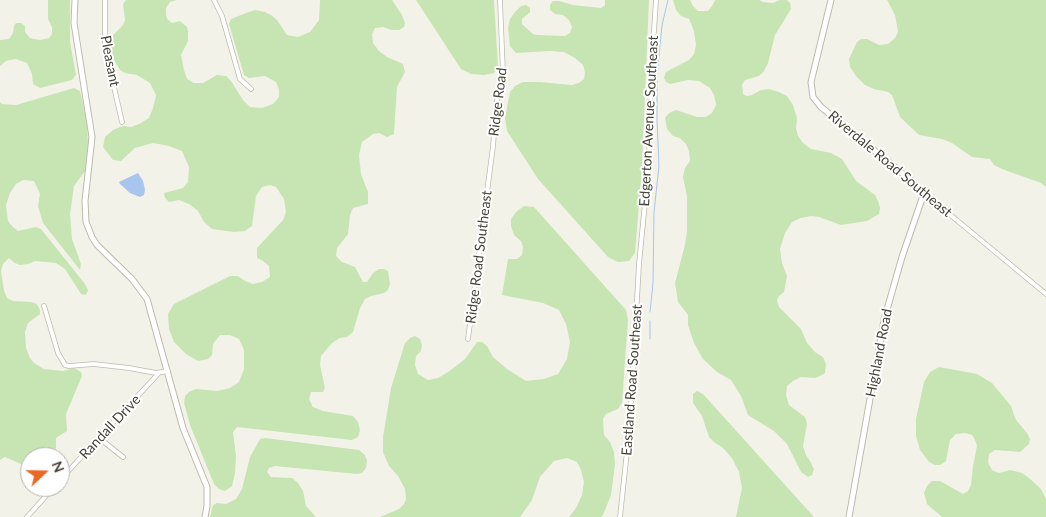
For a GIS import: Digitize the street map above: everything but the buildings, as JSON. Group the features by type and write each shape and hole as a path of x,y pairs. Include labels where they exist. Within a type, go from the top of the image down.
{"street":[{"path":"75,0 74,23 92,137 85,201 86,224 97,245 143,292 150,308 183,428 207,487 205,517"},
{"name":"Pleasant","path":"105,0 105,48 122,122"},
{"path":"214,0 222,16 240,78 250,90"},
{"name":"Ridge Road","path":"488,175 493,146 497,100 503,73 500,0"},
{"name":"Edgerton Avenue Southeast","path":"641,242 649,162 651,77 656,0"},
{"name":"Riverdale Road Southeast","path":"831,0 811,82 813,97 821,107 1046,294"},
{"name":"Ridge Road Southeast","path":"468,339 488,175"},
{"name":"Highland Road","path":"849,517 884,320 902,257 924,193"},
{"name":"Eastland Road Southeast","path":"620,517 630,424 641,242"},
{"path":"44,306 58,353 65,365 94,364 159,373 168,371"},
{"name":"Randall Drive","path":"70,469 159,373"},
{"path":"99,438 123,457"},
{"path":"27,517 45,497"}],"green space":[{"path":"48,0 70,0 70,42 76,75 72,80 40,88 33,84 32,74 27,63 16,59 6,61 0,66 0,40 9,39 16,23 21,23 25,26 25,32 30,38 40,40 49,38 52,34 52,27 48,19"},
{"path":"126,0 177,0 170,2 166,8 166,14 167,19 172,23 180,21 187,27 188,41 181,55 187,79 194,83 203,83 217,75 226,76 250,107 262,108 273,104 279,97 279,90 276,82 265,76 249,78 244,75 229,24 231,19 255,10 265,12 277,20 287,35 298,37 310,32 319,20 320,0 392,0 405,23 404,27 399,30 383,27 375,28 372,34 373,43 379,51 403,64 405,72 397,87 394,134 387,137 379,133 373,134 362,142 359,155 361,174 368,192 368,204 353,208 350,215 348,234 337,248 336,256 342,262 355,267 363,282 367,282 373,273 379,269 384,269 388,271 390,284 388,290 384,293 365,299 360,308 353,332 347,337 340,338 332,343 321,356 320,365 325,388 323,392 311,392 309,399 313,407 323,411 353,416 358,422 360,430 358,437 352,440 237,427 233,432 236,456 235,473 232,486 225,491 219,489 214,484 190,425 184,403 185,396 196,389 217,391 230,388 239,382 244,369 244,350 239,339 230,335 220,335 213,344 212,355 208,359 198,361 186,354 174,342 169,329 168,314 174,304 230,276 238,276 253,284 262,282 270,277 269,266 257,258 257,248 283,220 286,212 284,199 276,187 270,185 262,187 256,196 252,226 245,231 234,232 212,229 204,222 198,211 189,204 179,200 169,202 165,198 164,193 183,188 188,182 189,167 182,151 153,143 135,148 121,161 113,160 103,147 105,137 113,130 123,126 131,127 149,118 156,95 150,83 137,75 120,70 110,47 111,37 123,25 125,20 123,4"},
{"path":"416,0 494,0 498,67 494,73 484,75 471,74 461,69"},
{"path":"605,0 649,0 642,167 635,253 629,261 618,262 608,257 538,179 507,131 505,118 510,92 515,86 523,82 572,85 584,79 585,72 583,65 564,52 516,53 510,46 508,28 510,19 515,12 521,6 526,5 530,8 530,12 522,19 522,24 533,34 565,36 570,33 572,27 569,20 563,15 555,14 550,10 550,5 553,1 601,8 605,5"},
{"path":"673,0 690,0 698,11 708,11 715,0 759,0 773,3 787,0 790,3 791,9 775,35 764,71 759,76 745,80 742,85 743,94 747,96 769,89 787,96 793,105 797,118 796,128 798,136 803,143 811,149 831,153 842,159 856,181 875,195 880,208 879,214 867,221 841,225 819,217 801,218 792,222 785,233 780,249 782,263 787,276 784,292 777,300 779,307 801,329 807,343 815,352 823,357 826,364 825,373 820,376 815,378 801,377 787,386 786,395 789,405 805,417 807,424 803,446 814,469 812,475 808,477 801,472 787,444 774,431 748,415 741,396 731,380 717,372 703,359 694,343 688,325 688,315 678,302 675,283 687,231 687,196 683,177 685,168 690,161 686,144 680,138 673,136 667,129 665,118 669,113 676,110 697,117 706,117 712,113 716,105 710,88 699,81 688,80 670,84 664,78 666,72 689,60 694,54 696,45 694,31 689,19 681,16 676,10"},
{"path":"887,0 1046,0 1046,187 1041,183 994,165 990,159 972,157 952,143 942,139 919,135 900,117 892,95 865,85 856,76 850,67 849,59 857,42 861,39 867,39 879,45 888,44 895,38 898,32 895,15"},
{"path":"74,88 80,91 87,121 88,146 85,171 74,186 70,214 72,239 81,264 80,270 43,223 38,206 40,194 34,181 23,180 16,184 10,193 6,205 8,221 13,227 18,231 36,227 41,229 88,290 85,295 81,294 65,269 56,263 35,261 20,265 9,258 3,264 1,271 7,298 13,301 37,304 40,310 40,314 28,323 25,332 26,348 30,358 44,369 63,371 74,368 81,372 82,376 66,414 67,431 56,438 56,447 20,447 20,464 5,457 0,460 0,102 2,104 16,105"},
{"path":"524,206 534,207 626,310 628,320 622,403 618,409 606,414 603,419 604,435 610,442 614,452 615,464 611,495 603,515 601,517 569,517 582,495 584,482 577,462 567,458 554,461 540,477 532,500 520,517 380,517 399,509 406,499 405,489 398,476 389,466 383,452 383,437 391,388 405,343 410,338 415,336 420,339 421,351 416,356 415,365 418,374 428,380 438,378 465,359 477,342 482,342 487,346 493,357 526,381 544,379 558,374 567,359 570,342 566,324 559,310 543,303 502,295 508,259 517,259 522,255 523,247 521,241 514,235 511,219"},
{"path":"939,367 977,374 992,383 1011,406 1016,420 1030,439 1029,444 1020,452 995,450 989,454 988,462 992,470 999,473 1010,470 1022,473 1041,489 1046,499 1046,517 942,517 927,504 924,493 932,481 940,481 963,494 968,491 971,485 977,446 972,435 965,433 956,434 950,440 946,461 940,465 929,462 920,450 916,436 916,419 924,382 930,372"},
{"path":"697,391 703,394 814,517 736,517 742,488 739,472 732,458 709,437 702,416 693,403 693,394"},
{"path":"265,438 359,450 365,455 367,461 366,468 362,473 357,474 275,466 269,468 267,472 271,477 292,478 298,483 303,491 306,506 316,517 210,517 213,505 217,503 226,504 236,499 242,489 250,457 260,439"}],"water":[{"path":"138,173 143,181 145,190 144,195 140,197 130,193 119,182"}],"waterway":[{"path":"650,312 653,283 654,212 659,166 657,77 662,25 668,0"},
{"path":"650,321 650,339"}]}
